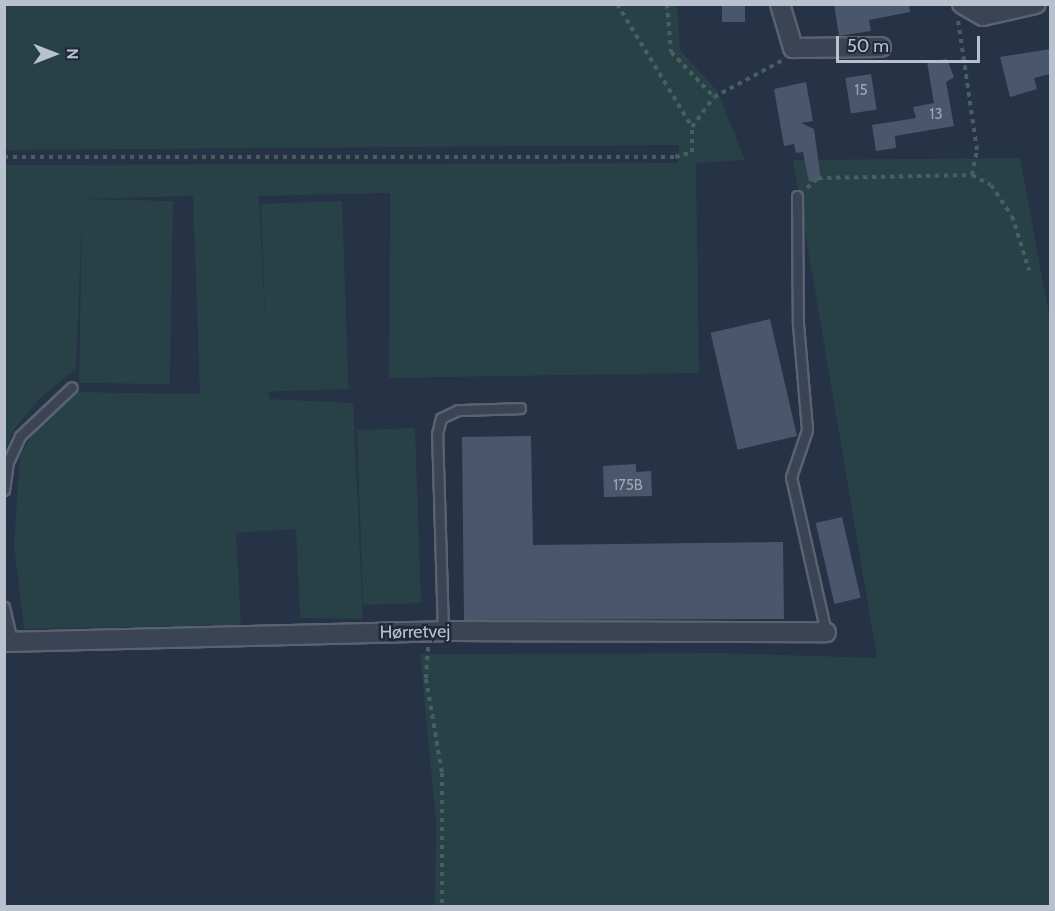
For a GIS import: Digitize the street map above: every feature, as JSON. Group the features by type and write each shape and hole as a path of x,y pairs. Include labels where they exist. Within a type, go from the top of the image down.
{"street":[{"path":"780,4 793,48 881,47"},
{"path":"960,9 983,16 1036,4"},
{"name":"Hørretvej","path":"8,642 438,632 825,632"}],"lane":[{"path":"797,196 798,324 807,430 791,477 825,632"},
{"path":"4,490 8,462 20,436 72,387"},
{"path":"438,632 437,434 441,418 458,410 520,408"},
{"path":"4,607 8,642"}],"path":[{"path":"4,157 675,157 692,152 692,127 617,4"},
{"path":"667,4 671,52 714,97"},
{"path":"960,9 959,56 977,150 972,175"},
{"path":"692,127 714,97 779,64 793,48"},
{"path":"797,196 818,178 972,175 992,185 1012,216 1029,270"},
{"path":"438,632 425,658 442,773 442,906"}],"green space":[{"path":"5,5 677,5 680,50 718,92 745,160 696,163 699,373 389,378 390,193 259,196 269,399 353,403 363,619 300,618 296,529 236,533 241,625 24,629 14,545 20,455 43,419 77,392 200,394 193,196 82,199 173,201 170,384 79,383 82,216 76,369 39,399 13,431 5,451 5,165 678,163 679,145 5,150"},
{"path":"1020,158 1050,320 1050,906 435,906 436,821 420,654 722,653 877,658 793,160"},
{"path":"342,201 349,389 268,392 261,204"},
{"path":"415,428 421,603 363,605 357,430"}],"building":[{"path":"834,4 909,4 910,12 869,20 871,31 839,36"},
{"path":"722,6 745,6 745,22 722,22"},
{"path":"1050,49 1050,74 1034,78 1037,89 1010,97 1000,57"},
{"path":"947,59 954,77 946,82 954,126 895,136 896,148 876,151 872,125 916,118 913,107 934,103 927,62"},
{"path":"871,74 877,110 851,114 845,78"},
{"path":"806,82 813,121 801,123 814,129 821,180 809,182 803,152 796,153 794,144 784,146 774,89"},
{"path":"770,319 797,436 738,450 711,333"},
{"path":"531,436 533,545 783,542 784,619 464,620 462,437"},
{"path":"636,464 636,472 651,471 652,496 604,497 603,466"},
{"path":"842,517 861,598 834,604 816,523"}]}
